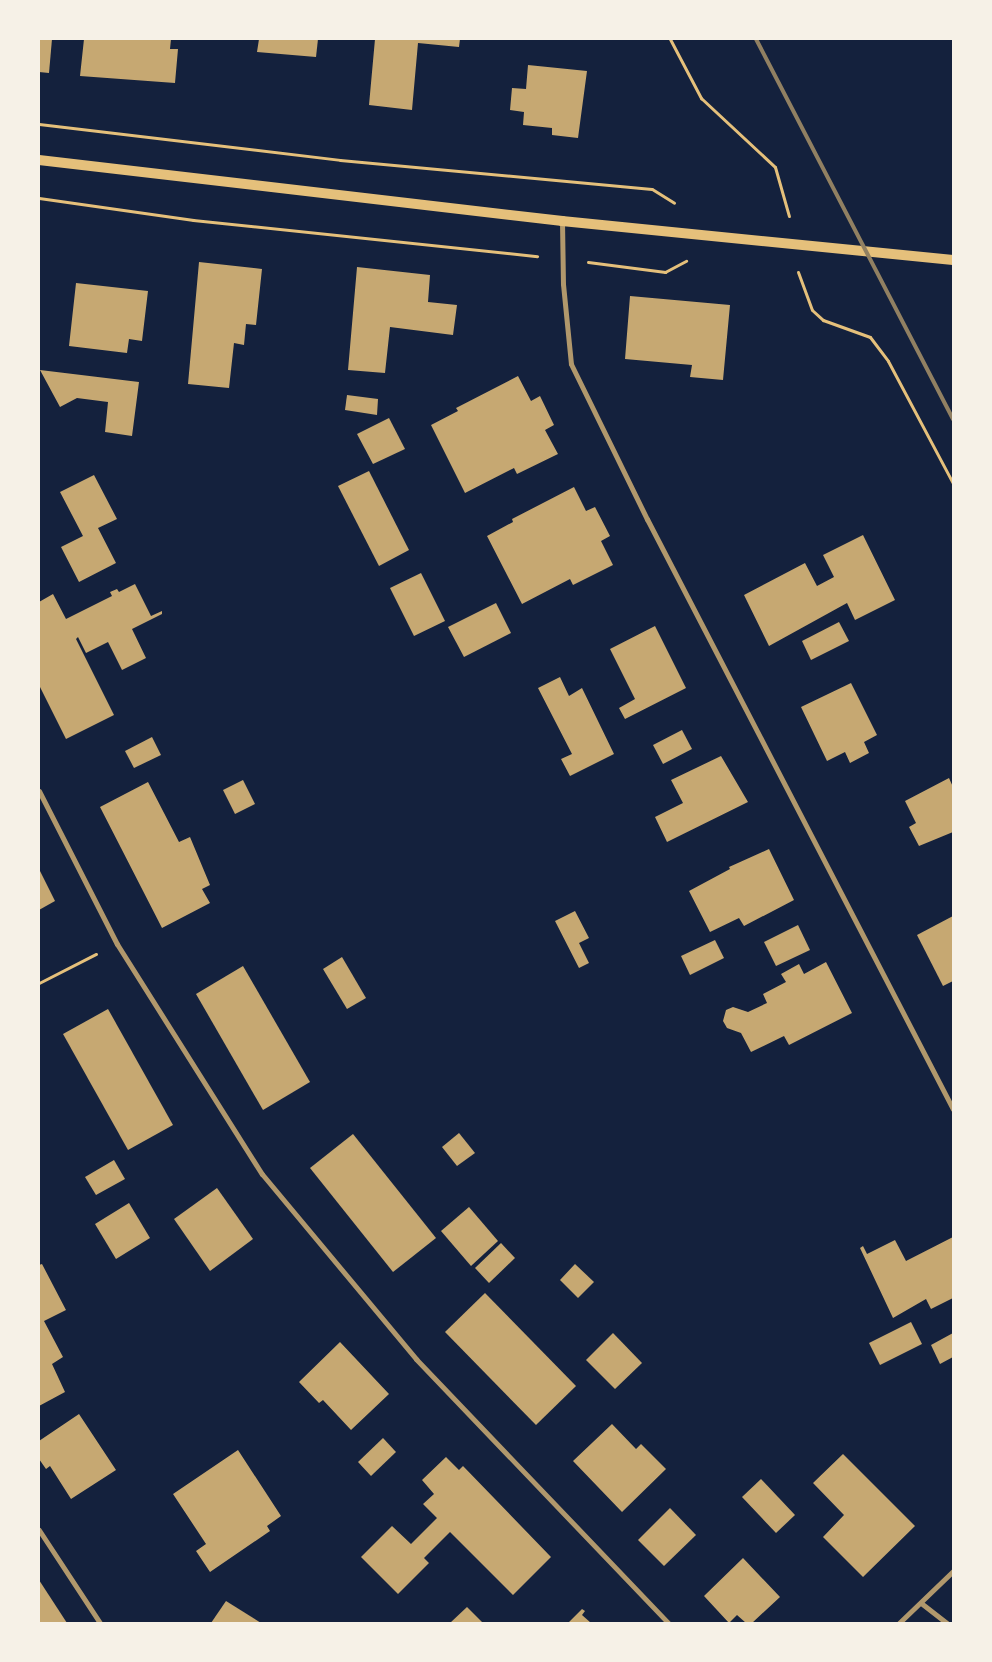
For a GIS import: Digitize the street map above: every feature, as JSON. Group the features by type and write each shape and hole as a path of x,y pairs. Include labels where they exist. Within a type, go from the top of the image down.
{"main road":[{"path":"39,160 562,221 953,260"}],"street":[{"path":"562,221 562,259 571,364 647,519 953,1110"},
{"path":"39,791 117,944 262,1174 416,1359 668,1623"},
{"path":"39,1530 100,1623"},
{"path":"899,1623 953,1571"},
{"path":"921,1603 947,1623"}],"path":[{"path":"39,124 340,160 652,189"},
{"path":"39,198 193,220 562,259 665,272"},
{"path":"39,984 117,944"}],"building":[{"path":"39,39 52,39 49,73 39,72"},
{"path":"84,39 171,39 170,49 178,49 175,83 80,76"},
{"path":"259,39 318,39 316,57 257,52"},
{"path":"375,39 460,39 459,47 418,43 412,110 369,105"},
{"path":"528,65 587,71 578,138 552,135 552,128 523,125 524,112 510,110 512,88 526,89"},
{"path":"199,262 262,269 256,325 246,324 244,345 234,343 229,388 188,384"},
{"path":"357,267 430,275 428,302 457,305 453,335 390,327 385,373 348,370"},
{"path":"76,283 148,291 142,341 129,339 127,353 69,346"},
{"path":"630,296 730,305 723,380 690,377 692,365 625,359"},
{"path":"40,370 139,382 132,436 105,432 108,402 77,398 60,407"},
{"path":"518,376 531,401 540,396 554,425 545,430 558,454 517,474 514,468 465,493 431,425 458,411 456,408"},
{"path":"347,395 378,399 377,415 345,410"},
{"path":"389,418 405,449 373,464 357,434"},
{"path":"369,471 409,550 379,566 338,486"},
{"path":"94,475 117,519 98,528 116,563 79,582 61,547 83,536 60,492"},
{"path":"574,487 586,511 595,507 610,536 601,541 613,565 573,585 570,579 522,604 487,536 513,522 512,519"},
{"path":"863,535 895,600 855,620 847,603 769,646 744,595 805,563 817,586 834,577 823,555"},
{"path":"421,573 445,621 414,636 390,588"},
{"path":"135,584 151,616 162,611 162,614 132,629 146,658 122,670 108,642 86,653 78,637 76,639 114,715 66,739 39,685 39,602 53,594 66,619 112,596 110,592 117,589 119,592"},
{"path":"496,603 511,633 464,657 448,627"},
{"path":"839,622 849,641 811,660 802,641"},
{"path":"655,626 686,688 625,719 619,708 635,699 610,649"},
{"path":"560,677 569,696 582,688 614,754 570,776 561,759 572,754 538,688"},
{"path":"851,683 877,735 864,742 869,753 850,763 845,752 827,761 801,707"},
{"path":"682,730 692,749 663,764 653,745"},
{"path":"152,737 161,755 134,768 125,751"},
{"path":"721,756 748,802 667,842 655,817 683,803 671,780"},
{"path":"949,778 953,787 953,832 919,846 909,827 916,823 905,801"},
{"path":"243,780 255,804 235,814 223,790"},
{"path":"148,782 179,842 190,837 210,885 202,889 210,903 162,928 100,807"},
{"path":"769,849 794,900 744,926 739,918 710,932 689,891 730,869 729,867"},
{"path":"39,869 55,901 39,910"},
{"path":"575,911 589,938 579,943 589,963 579,968 555,921"},
{"path":"953,916 953,981 943,986 917,935"},
{"path":"798,925 810,950 776,966 764,942"},
{"path":"715,940 724,958 690,975 681,956"},
{"path":"342,957 366,998 347,1009 323,969"},
{"path":"826,962 852,1013 789,1045 784,1036 751,1052 741,1033 727,1028 723,1021 726,1010 733,1007 748,1012 767,1003 763,994 786,982 781,974 799,964 804,974"},
{"path":"243,966 310,1082 263,1110 196,994"},
{"path":"108,1009 173,1125 128,1150 63,1034"},
{"path":"459,1133 475,1153 457,1166 442,1147"},
{"path":"353,1134 436,1238 393,1272 310,1168"},
{"path":"114,1160 125,1179 96,1195 85,1177"},
{"path":"217,1188 253,1239 210,1271 174,1219"},
{"path":"129,1203 150,1238 116,1259 95,1224"},
{"path":"469,1207 498,1241 471,1266 441,1231"},
{"path":"953,1237 953,1298 931,1309 926,1299 893,1318 860,1248 863,1246 867,1254 895,1240 906,1261"},
{"path":"501,1243 515,1258 489,1283 475,1268"},
{"path":"42,1264 66,1310 44,1321 63,1357 52,1364 65,1392 39,1406 39,1265"},
{"path":"575,1264 594,1282 578,1298 560,1280"},
{"path":"485,1293 576,1386 536,1425 445,1332"},
{"path":"911,1322 922,1344 880,1365 869,1343"},
{"path":"613,1333 642,1363 615,1389 586,1360"},
{"path":"953,1333 953,1357 940,1364 931,1345"},
{"path":"340,1342 389,1394 351,1430 323,1400 319,1403 299,1382"},
{"path":"79,1414 116,1470 71,1499 50,1466 46,1469 39,1459 39,1441"},
{"path":"612,1424 636,1449 641,1444 666,1469 622,1512 573,1461"},
{"path":"383,1438 396,1452 371,1476 358,1462"},
{"path":"238,1450 281,1516 267,1526 270,1531 210,1572 196,1551 206,1544 173,1494"},
{"path":"843,1454 915,1526 863,1577 823,1537 844,1515 813,1483"},
{"path":"446,1457 459,1470 463,1466 551,1557 513,1595 450,1532 424,1558 429,1563 398,1594 361,1557 392,1526 411,1544 437,1518 423,1504 434,1494 422,1480"},
{"path":"761,1479 795,1515 776,1533 742,1497"},
{"path":"670,1508 696,1535 664,1566 638,1540"},
{"path":"743,1558 780,1597 752,1623 746,1623 737,1615 729,1623 704,1596"},
{"path":"39,1580 67,1623 39,1623"},
{"path":"226,1601 261,1623 211,1623"},
{"path":"467,1607 483,1623 450,1623"},
{"path":"582,1609 585,1611 582,1615 591,1623 568,1623"}],"railway":[{"path":"756,39 953,419"}]}
